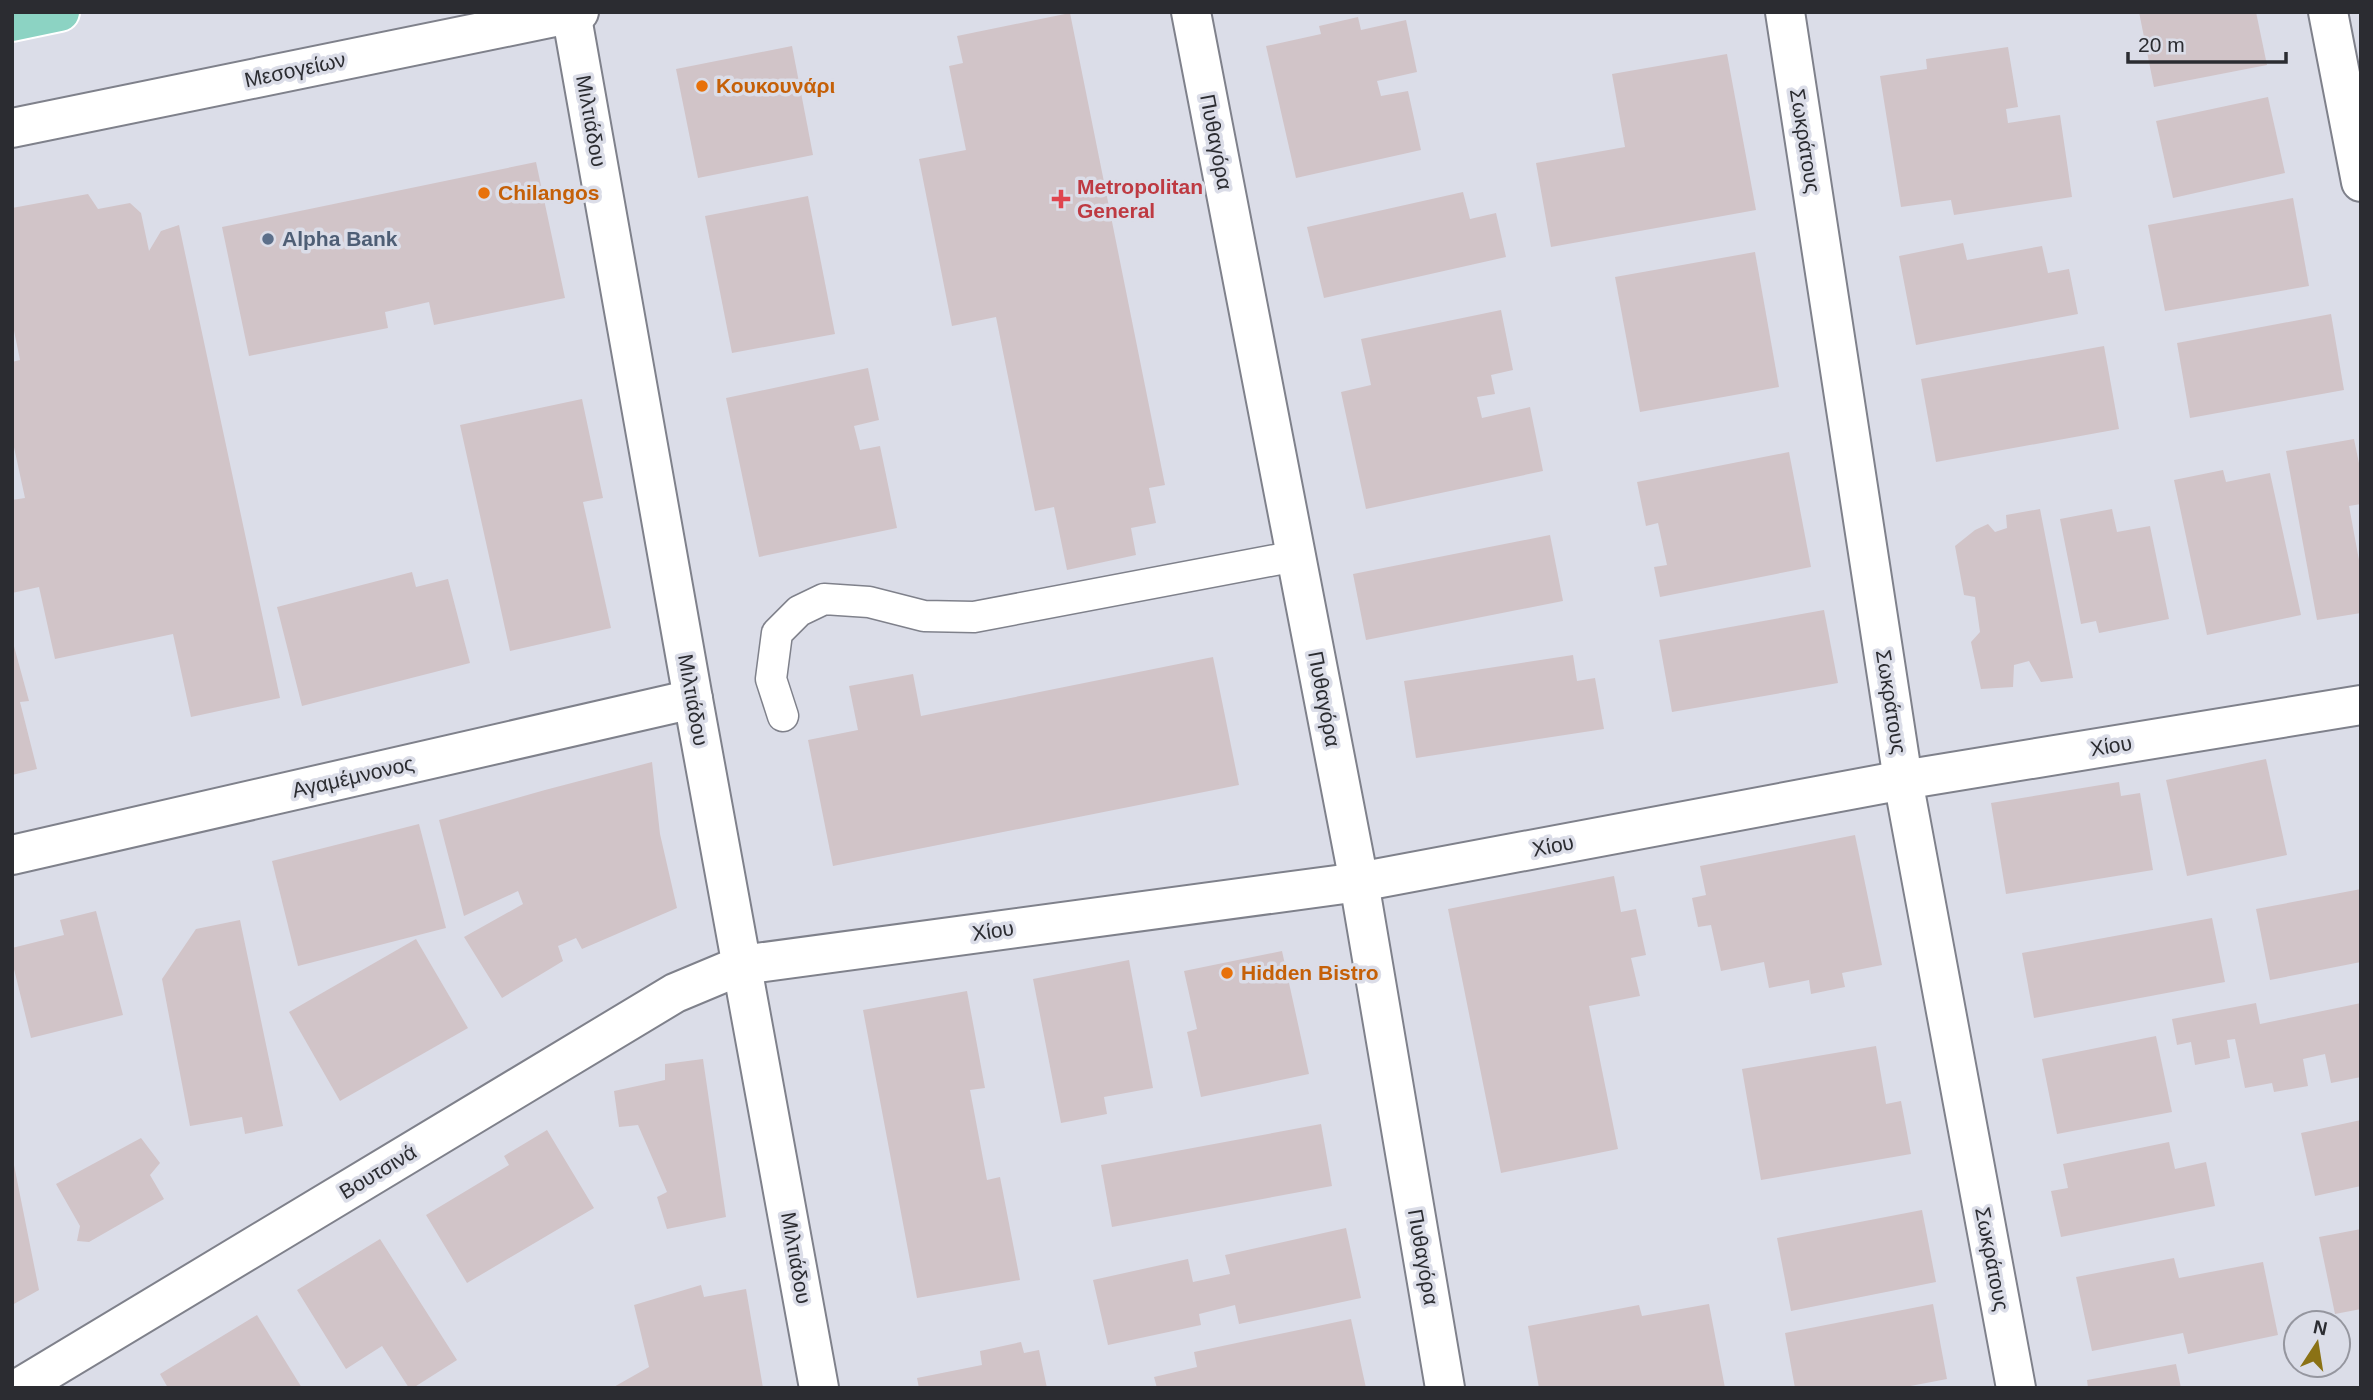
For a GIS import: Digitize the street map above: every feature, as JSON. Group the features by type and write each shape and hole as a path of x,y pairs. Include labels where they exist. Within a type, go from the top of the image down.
{"main road":[{"path":"12,22 60,12"}],"street":[{"name":"Πυθαγόρα","path":"1191,12 1359,882 1445,1388"},
{"name":"Σωκράτους","path":"1785,12 1903,780 2016,1388"},
{"path":"2328,12 2361,183"},
{"name":"Μεσογείων","path":"12,128 574,13"},
{"name":"Μιλτιάδου","path":"574,13 693,699 819,1388"},
{"name":"Αγαμέμνονος","path":"12,855 693,699"},
{"name":"Χίου","path":"742,965 1359,882 1903,780 2361,705"},
{"name":"Βουτσινά","path":"19,1388 675,993 742,965"}],"lane":[{"path":"783,716 771,678 777,633 799,611 824,599 869,602 923,616 974,617 1296,556"}],"building":[{"path":"2139,12 2256,12 2267,65 2154,87"},
{"path":"1070,13 1165,485 1149,488 1156,523 1131,528 1136,555 1067,570 1054,507 1035,511 996,317 952,326 919,159 966,150 949,66 963,63 957,36"},
{"path":"1358,17 1361,30 1406,20 1417,72 1377,81 1381,96 1408,91 1421,150 1296,178 1266,46 1321,34 1319,26"},
{"path":"792,46 813,155 698,178 676,69"},
{"path":"2008,47 2018,107 2006,109 2008,123 2060,115 2072,197 1954,215 1951,200 1901,207 1880,76 1927,69 1926,59"},
{"path":"1727,54 1756,210 1551,247 1536,163 1625,147 1612,74"},
{"path":"2268,97 2285,173 2173,198 2156,121"},
{"path":"536,162 565,298 434,325 429,302 385,312 388,328 249,356 222,227"},
{"path":"1463,192 1470,219 1496,213 1506,257 1324,298 1307,227"},
{"path":"88,194 98,209 130,203 141,213 149,251 161,231 179,225 280,698 191,717 173,634 55,659 39,587 12,593 12,500 25,498 12,438 12,362 20,360 12,321 12,208"},
{"path":"808,196 835,334 732,353 705,216"},
{"path":"2293,198 2309,286 2165,311 2148,225"},
{"path":"1963,243 1967,260 2042,246 2048,273 2069,269 2078,314 1916,345 1899,256"},
{"path":"1755,252 1779,387 1640,412 1615,277"},
{"path":"1501,310 1513,370 1491,375 1495,394 1477,397 1482,418 1530,407 1543,471 1366,509 1341,392 1371,385 1361,339"},
{"path":"2331,314 2344,390 2190,418 2177,343"},
{"path":"2104,346 2119,429 1936,462 1921,379"},
{"path":"868,368 879,420 854,426 860,450 880,446 897,528 759,557 726,398"},
{"path":"582,399 603,498 583,502 611,628 510,651 460,425"},
{"path":"2354,439 2361,473 2361,504 2349,506 2361,571 2361,613 2317,620 2286,451"},
{"path":"1789,452 1811,567 1660,597 1654,567 1667,565 1658,523 1646,526 1637,482"},
{"path":"2223,470 2226,482 2270,473 2301,615 2207,635 2174,480"},
{"path":"2040,509 2073,678 2041,682 2029,661 2014,665 2013,687 1981,689 1971,642 1980,632 1975,597 1964,595 1955,546 1975,530 1988,524 1995,532 2007,528 2006,515"},
{"path":"2112,509 2117,532 2150,526 2169,619 2099,633 2096,621 2081,624 2060,519"},
{"path":"1550,535 1563,601 1366,640 1353,574"},
{"path":"412,572 416,587 448,579 470,663 302,706 277,607"},
{"path":"1824,610 1838,683 1672,712 1659,640"},
{"path":"12,639 29,701 20,702 37,769 12,775"},
{"path":"1573,655 1577,681 1595,678 1604,729 1416,758 1404,681"},
{"path":"1213,657 1239,785 833,866 808,740 858,730 849,686 913,674 921,716"},
{"path":"2266,759 2287,855 2187,876 2166,780"},
{"path":"652,762 660,834 677,908 582,949 576,938 558,946 563,961 502,998 464,937 523,904 518,891 464,916 439,820"},
{"path":"2119,782 2121,796 2140,793 2153,870 2006,894 1991,803"},
{"path":"419,824 446,928 298,966 272,861"},
{"path":"1855,835 1882,965 1842,973 1845,987 1811,994 1809,980 1769,988 1764,962 1721,971 1711,925 1698,927 1692,898 1706,895 1700,866"},
{"path":"1614,876 1621,912 1636,909 1646,955 1631,958 1640,996 1589,1006 1618,1149 1501,1173 1448,909"},
{"path":"2361,889 2361,962 2270,980 2256,909"},
{"path":"96,911 123,1015 31,1038 12,961 12,948 64,935 60,920"},
{"path":"2212,918 2225,982 2034,1018 2022,953"},
{"path":"240,920 283,1126 245,1134 242,1117 190,1126 162,979 196,929"},
{"path":"416,939 468,1028 340,1101 289,1012"},
{"path":"1282,951 1309,1074 1201,1097 1187,1032 1197,1029 1184,971"},
{"path":"1129,960 1153,1088 1104,1097 1107,1114 1061,1123 1033,979"},
{"path":"967,991 985,1088 970,1090 987,1180 1000,1177 1020,1280 917,1298 863,1010"},
{"path":"2256,1003 2260,1024 2361,1003 2361,1077 2331,1083 2325,1054 2303,1059 2308,1086 2274,1092 2272,1083 2245,1088 2235,1039 2227,1040 2230,1058 2195,1065 2191,1042 2177,1045 2172,1019"},
{"path":"2156,1036 2172,1112 2057,1134 2042,1059"},
{"path":"1876,1046 1886,1104 1901,1101 1911,1154 1761,1180 1742,1069"},
{"path":"703,1059 726,1217 667,1229 657,1197 667,1192 638,1125 619,1127 614,1091 665,1080 665,1064"},
{"path":"2361,1120 2361,1186 2315,1196 2301,1133"},
{"path":"1321,1124 1332,1186 1112,1227 1101,1165"},
{"path":"547,1130 594,1208 467,1283 426,1215 509,1165 504,1156"},
{"path":"141,1138 160,1163 150,1175 164,1199 89,1242 77,1241 80,1226 56,1184"},
{"path":"2169,1142 2175,1169 2206,1162 2215,1206 2061,1237 2051,1191 2068,1188 2063,1164"},
{"path":"12,1155 39,1290 12,1305"},
{"path":"1922,1210 1936,1282 1791,1311 1777,1238"},
{"path":"1346,1228 1361,1298 1239,1324 1235,1305 1199,1314 1201,1325 1108,1345 1093,1280 1188,1259 1193,1282 1230,1274 1225,1255"},
{"path":"2361,1229 2361,1309 2334,1309 2319,1237"},
{"path":"380,1239 457,1360 413,1388 409,1388 382,1346 346,1369 297,1290"},
{"path":"2174,1258 2179,1278 2263,1262 2278,1335 2188,1354 2183,1333 2092,1351 2076,1277"},
{"path":"701,1285 704,1297 746,1289 763,1388 612,1388 649,1367 634,1305"},
{"path":"1709,1304 1725,1388 1539,1388 1528,1326 1639,1305 1642,1316"},
{"path":"1933,1304 1947,1379 1900,1388 1795,1388 1785,1333"},
{"path":"257,1315 302,1388 168,1388 160,1374"},
{"path":"1351,1319 1366,1388 1157,1388 1154,1377 1197,1367 1194,1352"},
{"path":"1021,1342 1024,1353 1039,1350 1047,1388 919,1388 917,1378 982,1365 980,1351"},
{"path":"2176,1364 2181,1388 2088,1388 2087,1380"}],"place":[{"name":"Κουκουνάρι","path":"702,86"},
{"name":"Chilangos","path":"484,193"},
{"name":"Metropolitan General","path":"1061,199"},
{"name":"Alpha Bank","path":"268,239"},
{"name":"Hidden Bistro","path":"1227,973"}]}
